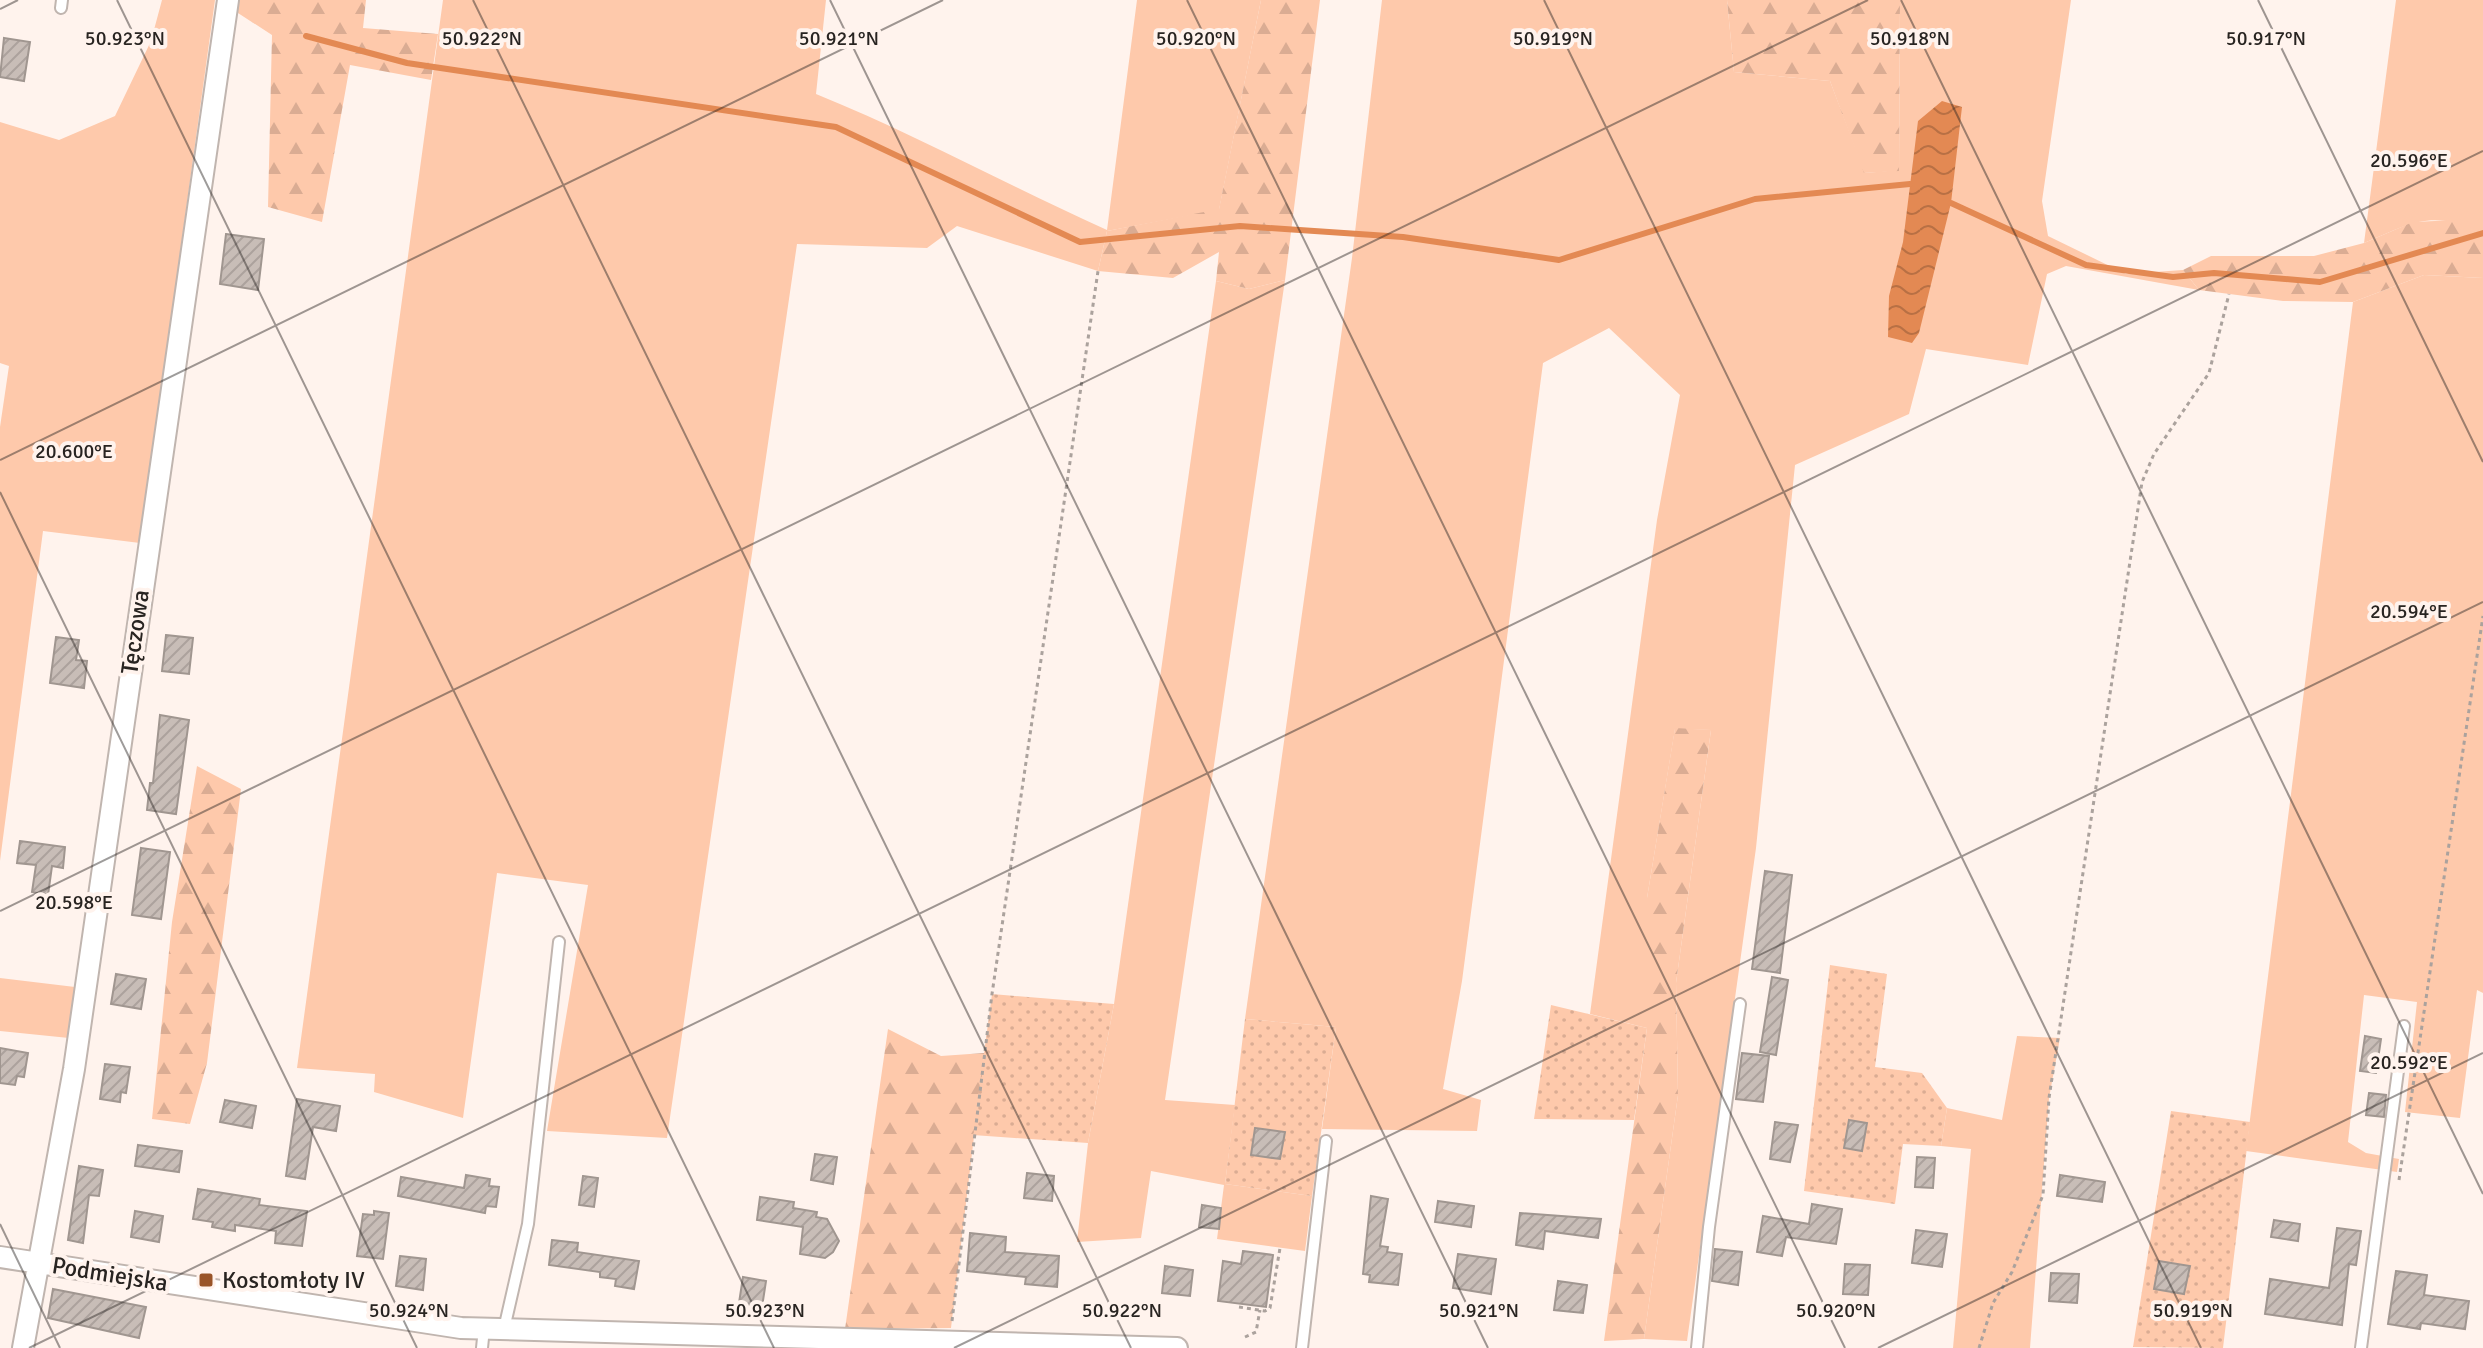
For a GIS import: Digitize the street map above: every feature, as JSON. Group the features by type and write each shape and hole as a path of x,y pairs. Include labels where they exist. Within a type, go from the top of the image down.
{"street":[{"name":"Tęczowa","path":"23,1348 74,1069 228,0"},
{"name":"Podmiejska","path":"0,1257 490,1335 1177,1348"}],"lane":[{"path":"490,1335 528,1224 559,942"},
{"path":"1697,1348 1709,1227 1740,1004"},
{"path":"2361,1348 2404,1026"},
{"path":"1302,1348 1326,1141"}],"path":[{"path":"952,1342 973,1135 1098,271"},
{"path":"1979,1348 1993,1303 2012,1272 2043,1195 2049,1098 2142,482 2154,454 2209,373 2229,294"},
{"path":"2382,1188 2402,1179 2483,616"},
{"path":"1239,1307 1270,1308 1280,1248"},
{"path":"1245,1337 1256,1332 1260,1310"}],"green space":[{"path":"162,0 215,0 140,543 43,531 0,861 0,427 9,366 0,363 0,122 59,140 115,116 151,41"},
{"path":"218,0 366,0 363,28 438,34 431,80 350,65 322,222 268,207 272,35"},
{"path":"443,0 826,0 816,94 1107,230 1137,0 1261,0 1219,210 1107,231 1098,271 957,226 927,248 797,244 667,1138 547,1131 588,885 497,873 463,1118 374,1092 375,1074 297,1068"},
{"path":"1261,0 1320,0 1285,280 1249,289 1216,281 1219,252 1173,278 1098,271 1107,231 1219,209"},
{"path":"1382,0 1727,0 1734,72 1830,81 1865,173 1899,170 1900,0 2071,0 2042,201 2048,236 2126,274 2183,270 2199,290 2066,266 2047,274 2028,365 1926,349 1909,414 1795,465 1756,848 1687,1341 1644,1339 1678,1095 1676,983 1711,730 1675,729 1647,898 1647,1028 1590,1014 1657,520 1680,395 1609,328 1543,363 1462,981 1443,1089 1481,1100 1477,1131 1322,1129 1336,1027 1245,1019 1352,258"},
{"path":"1727,0 1900,0 1899,171 1864,173 1830,81 1734,72"},
{"path":"2396,0 2483,0 2483,236 2466,227 2437,220 2410,224 2364,243"},
{"path":"2457,220 2483,236 2483,278 2424,275 2353,302 2283,301 2199,290 2183,270 2211,256 2314,256 2364,243 2413,222"},
{"path":"2424,275 2483,278 2483,993 2477,990 2460,1118 2405,1112 2417,1002 2364,995 2348,1142 2366,1153 2399,1159 2397,1172 2246,1151 2353,302"},
{"path":"1285,280 1165,1100 1235,1105 1225,1184 1312,1196 1305,1251 1217,1239 1224,1185 1151,1171 1141,1238 1077,1242 1088,1143 1114,1004 1216,281 1249,289"},
{"path":"1675,728 1711,730 1676,983 1678,1095 1644,1339 1604,1341 1647,1028 1647,898"},
{"path":"197,766 241,789 207,1063 190,1124 152,1119 172,922"},
{"path":"1830,965 1887,974 1875,1067 1922,1073 1947,1108 1941,1146 1903,1144 1895,1204 1804,1191"},
{"path":"0,978 75,987 69,1038 0,1031"},
{"path":"992,994 1114,1004 1088,1143 973,1135"},
{"path":"1551,1005 1647,1028 1634,1120 1534,1119"},
{"path":"1245,1019 1336,1027 1312,1196 1225,1184"},
{"path":"888,1029 941,1056 984,1053 951,1328 845,1329"},
{"path":"2017,1036 2060,1038 2049,1098 2030,1348 1953,1348 1971,1149 1941,1146 1947,1108 2002,1120"},
{"path":"2171,1111 2250,1122 2223,1348 2133,1347"}],"water":[{"path":"1942,101 1962,107 1951,203 1919,333 1912,343 1888,337 1889,296 1903,242 1918,121"}],"building":[{"path":"4,38 30,42 24,81 0,77"},
{"path":"226,234 264,239 258,290 220,284"},
{"path":"166,635 193,638 189,674 162,671"},
{"path":"56,637 79,640 76,660 87,661 84,688 50,683"},
{"path":"160,715 189,720 176,814 147,810"},
{"path":"20,841 65,847 63,868 52,866 48,895 32,892 36,865 17,863"},
{"path":"141,848 170,852 161,919 132,915"},
{"path":"1765,871 1792,875 1780,973 1752,969"},
{"path":"116,974 146,979 141,1009 111,1004"},
{"path":"1772,977 1788,980 1776,1055 1760,1052"},
{"path":"2365,1036 2381,1039 2376,1073 2360,1071"},
{"path":"0,1048 28,1053 24,1077 17,1076 15,1085 0,1083"},
{"path":"1742,1053 1769,1056 1763,1102 1736,1099"},
{"path":"105,1064 130,1067 126,1093 121,1092 120,1102 100,1099"},
{"path":"2369,1093 2386,1095 2384,1117 2366,1115"},
{"path":"297,1099 340,1106 336,1131 313,1127 305,1179 286,1176"},
{"path":"225,1100 256,1106 252,1128 220,1122"},
{"path":"1849,1120 1867,1123 1862,1151 1844,1148"},
{"path":"1775,1122 1798,1125 1790,1162 1770,1159"},
{"path":"1255,1128 1285,1132 1280,1159 1251,1155"},
{"path":"138,1145 182,1151 179,1172 135,1166"},
{"path":"815,1154 837,1157 833,1184 811,1180"},
{"path":"1917,1157 1935,1158 1933,1188 1915,1187"},
{"path":"79,1166 103,1170 99,1196 89,1195 83,1243 68,1240"},
{"path":"1027,1173 1054,1176 1052,1201 1024,1198"},
{"path":"466,1175 490,1179 489,1186 499,1187 496,1207 486,1206 485,1213 398,1196 401,1177 464,1188"},
{"path":"2060,1175 2105,1182 2102,1202 2057,1196"},
{"path":"583,1176 598,1178 594,1207 579,1205"},
{"path":"198,1189 260,1199 259,1205 307,1211 302,1246 275,1243 276,1231 235,1225 235,1231 212,1227 213,1222 193,1219"},
{"path":"1371,1196 1388,1199 1380,1246 1388,1247 1387,1252 1402,1254 1398,1285 1369,1282 1370,1275 1363,1274"},
{"path":"760,1197 794,1202 793,1208 817,1212 816,1217 827,1219 839,1241 833,1252 825,1258 800,1254 803,1227 757,1220"},
{"path":"1438,1201 1474,1206 1471,1227 1435,1222"},
{"path":"1812,1204 1842,1209 1836,1244 1786,1237 1782,1256 1757,1252 1763,1216 1809,1224"},
{"path":"1202,1205 1221,1208 1219,1229 1199,1227"},
{"path":"135,1211 163,1216 159,1242 131,1237"},
{"path":"374,1211 389,1213 383,1259 357,1256 363,1214 374,1215"},
{"path":"1520,1213 1601,1219 1598,1238 1545,1231 1543,1249 1516,1245"},
{"path":"2274,1220 2300,1224 2298,1241 2271,1237"},
{"path":"2337,1228 2361,1231 2356,1265 2349,1264 2342,1325 2265,1314 2270,1279 2329,1288"},
{"path":"1916,1230 1947,1234 1942,1267 1912,1263"},
{"path":"970,1233 1006,1237 1005,1252 1059,1256 1057,1287 1025,1284 1026,1277 967,1271"},
{"path":"552,1240 578,1243 577,1252 639,1261 634,1289 615,1286 616,1279 600,1277 600,1272 549,1265"},
{"path":"1715,1249 1742,1252 1738,1285 1712,1281"},
{"path":"1243,1251 1273,1255 1266,1307 1218,1301 1223,1261 1241,1264"},
{"path":"1458,1254 1496,1259 1491,1294 1453,1288"},
{"path":"400,1256 426,1259 423,1290 396,1286"},
{"path":"2159,1261 2190,1266 2184,1294 2154,1289"},
{"path":"1845,1264 1870,1265 1868,1295 1843,1294"},
{"path":"1165,1266 1193,1270 1190,1296 1162,1293"},
{"path":"2396,1271 2427,1275 2424,1295 2469,1301 2465,1329 2421,1323 2420,1329 2388,1324"},
{"path":"2051,1273 2079,1274 2077,1303 2049,1301"},
{"path":"743,1277 766,1281 762,1307 739,1303"},
{"path":"1558,1281 1587,1285 1583,1313 1554,1310"},
{"path":"53,1289 146,1307 139,1338 48,1318"}],"waterway":[{"path":"306,36 407,63 836,127 1080,242 1240,226 1403,237 1559,260 1755,199 1910,184"},
{"path":"1951,203 2086,265 2173,277 2214,273 2320,282 2483,233"}],"place":[{"name":"Kostomłoty IV","path":"206,1280"}]}
